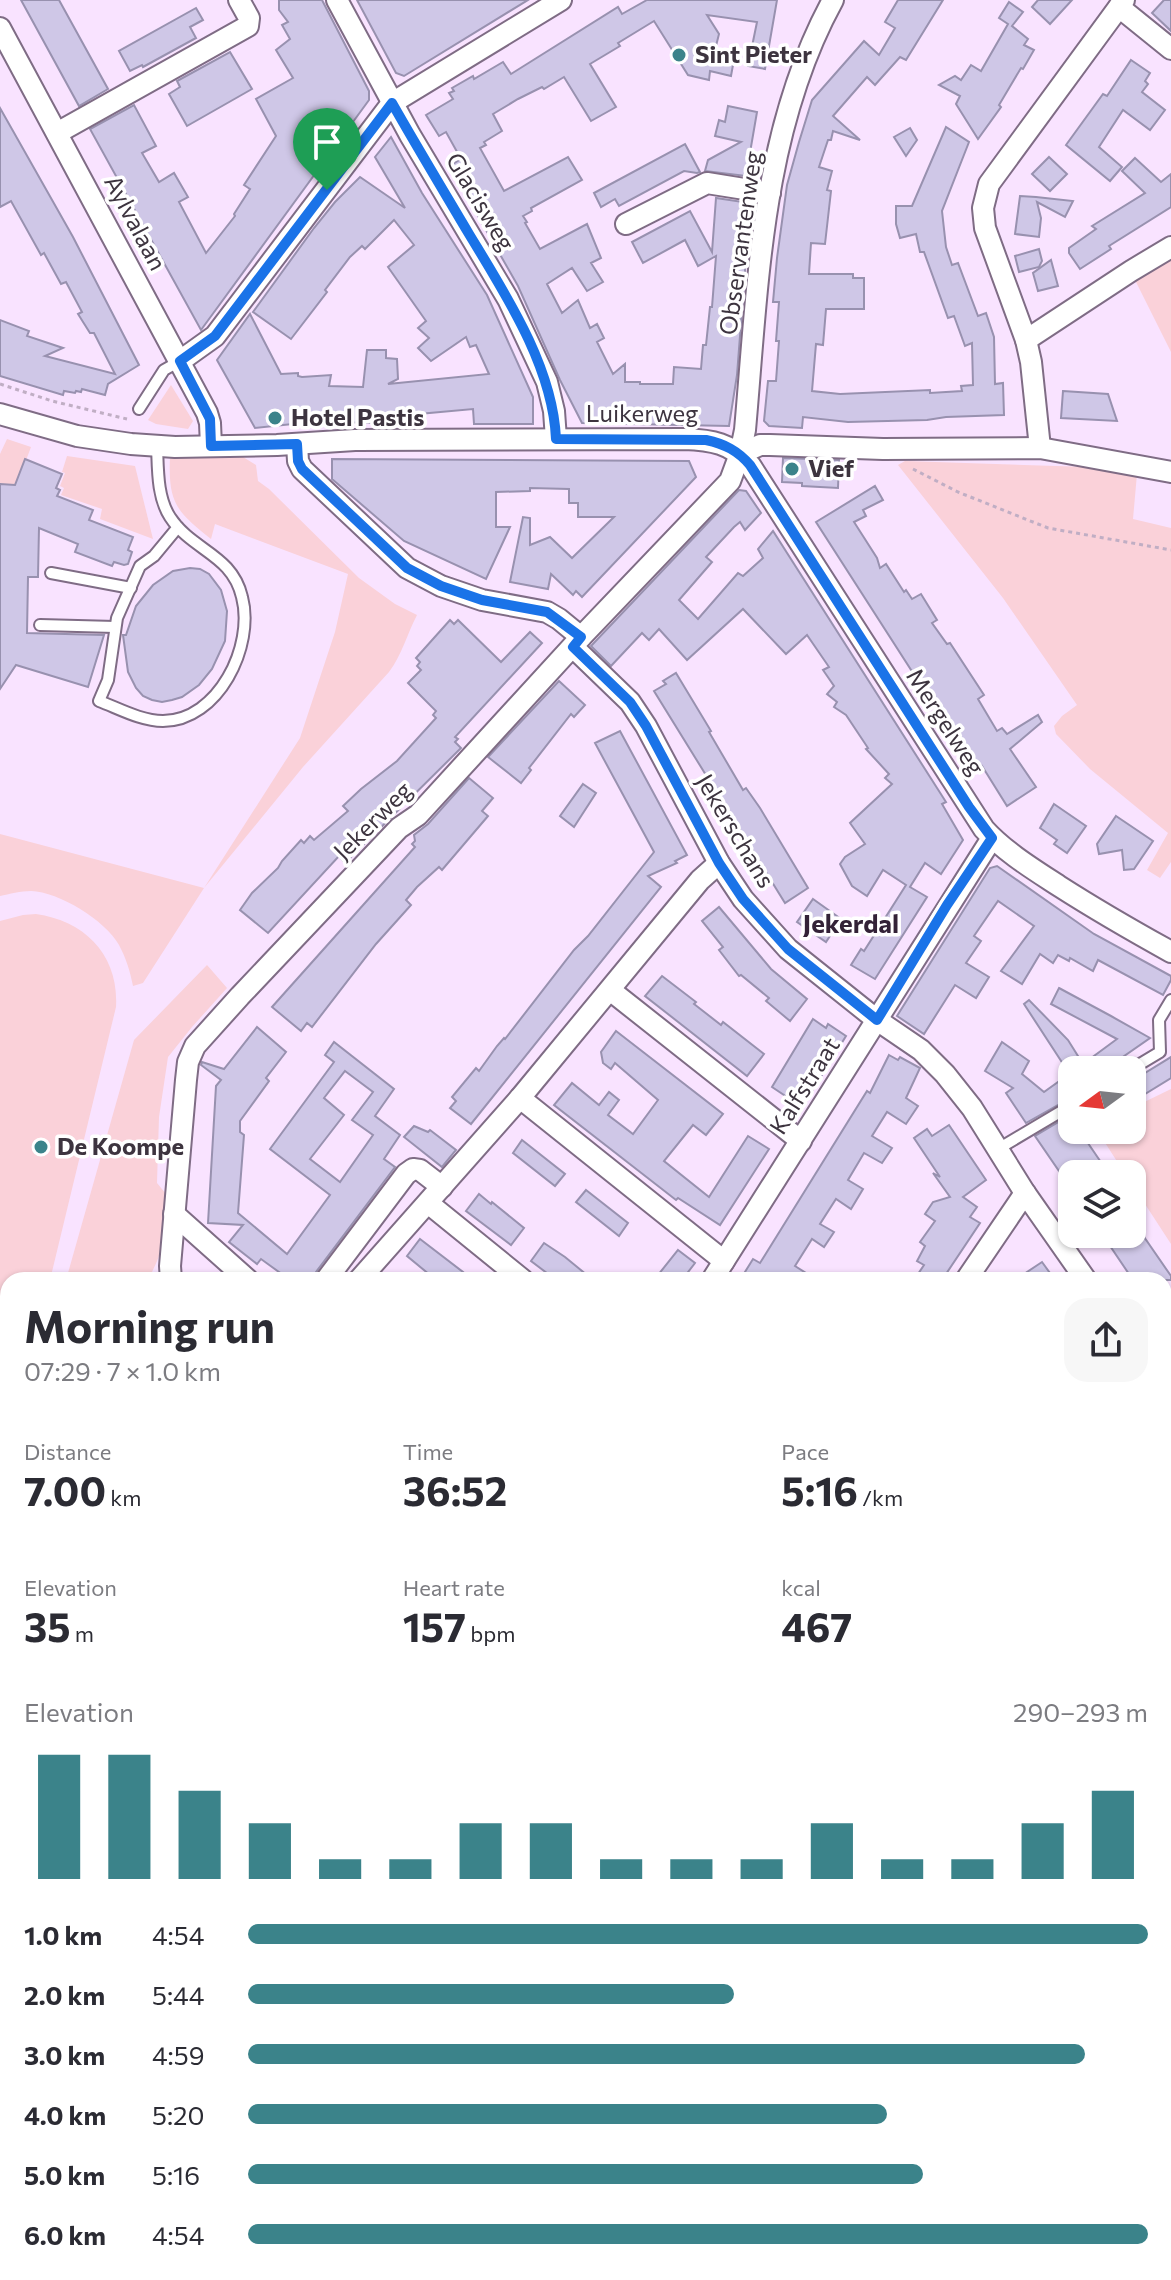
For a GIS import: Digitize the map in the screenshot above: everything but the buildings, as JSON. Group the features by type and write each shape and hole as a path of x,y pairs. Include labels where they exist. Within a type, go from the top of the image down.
{"street":[{"path":"57,133 248,26 249,18 239,0"},
{"name":"Glacisweg","path":"337,0 392,103 508,299 547,382 556,439"},
{"path":"180,361 215,336 392,103 561,0"},
{"name":"Observantenweg","path":"740,454 770,193 782,134 796,90 831,2"},
{"path":"1040,448 1031,362 1026,340 985,228 983,208 986,191 1122,4 1171,49"},
{"name":"Aylvalaan","path":"0,28 210,419 211,446"},
{"path":"626,224 707,183 770,193"},
{"path":"1026,340 1171,247"},
{"name":"Luikerweg","path":"1,418 77,436 157,446 355,440 706,440 727,446 740,454"},
{"name":"Jekerschans","path":"297,444 302,469 407,568 441,586 482,600 547,612 577,642 630,702 646,726 719,863 743,899 788,949 877,1020 921,1050 945,1074 972,1108 1025,1193 1080,1272"},
{"path":"740,454 760,445 883,449 1040,448 1171,472"},
{"name":"Jekerweg","path":"170,1272 186,1080 188,1062 195,1046 399,828 418,815 730,481 740,454"},
{"name":"Mergelweg","path":"740,454 992,838 1056,884 1171,952"},
{"name":"Kalfstraat","path":"717,1272 992,838"},
{"path":"366,1272 520,1098 700,880 719,863"},
{"path":"610,990 801,1141"},
{"path":"520,1098 724,1261"},
{"path":"332,1272 406,1174 413,1169 420,1170 442,1187"},
{"path":"971,1272 1025,1193"},
{"path":"428,1203 513,1272"},
{"path":"174,1214 239,1272"}],"lane":[{"path":"139,409 164,370 180,361"},
{"path":"157,446 162,498 170,517 195,543 226,565 243,598 244,621 239,650 222,689 183,718 152,720 99,701 108,680 115,627 140,566 154,556 178,527"},
{"path":"51,573 131,588"},
{"path":"40,625 115,627"},
{"path":"1146,1060 1160,1052 1159,1020 1171,1000"},
{"path":"998,1149 1058,1113"}],"path":[{"path":"0,384 52,401 128,419"},
{"path":"883,449 892,458 958,492 1048,528 1171,550"}],"shaded area":[{"path":"1171,259 1171,352 1133,276"},
{"path":"171,385 193,421 188,429 148,420"},
{"path":"7,439 31,447 17,484 0,484 0,454"},
{"path":"67,456 135,466 153,539 100,519 102,509 61,495 64,488 60,486 65,473 62,472"},
{"path":"170,457 243,457 256,465 258,481 359,578 395,604 417,615 389,672 303,767 204,888 300,738 335,632 348,574 215,524 211,539 177,505 171,485"},
{"path":"905,461 1088,467 1137,474 1133,519 1171,528 1171,862 1160,878 1147,870 1168,833 1090,769 1056,734 1054,726 1077,705 1003,598 898,465"},
{"path":"0,834 204,888 143,983 133,986 119,945 92,917 55,896 42,893 27,891 0,896"},
{"name":"De Koompe","path":"23,915 54,918 84,933 105,957 115,988 116,1007 52,1272 0,1272 0,921"},
{"path":"207,965 227,988 168,1057 159,1117 157,1183 166,1194 161,1247 152,1272 68,1272 134,1040"},
{"path":"1171,1089 1171,1244 1146,1206 1146,1160 1116,1160 1106,1144 1146,1144 1146,1101"}],"place":[{"name":"Sint Pieter","path":"679,55"},
{"name":"Hotel Pastis","path":"275,418"},
{"name":"Vief","path":"792,469"},
{"name":"De Koompe","path":"41,1147"}],"district":[{"name":"Jekerdal","path":"851,924"}],"route":[{"path":"392,103 508,299 547,382 556,421 556,439 706,440 735,451 750,465 978,821 992,838 877,1020 788,949 743,899 719,863 630,702 573,647 581,637 547,612 482,600 441,586 407,568 302,469 297,444 211,446 210,419 180,361 215,336 327,190 392,103"}]}
